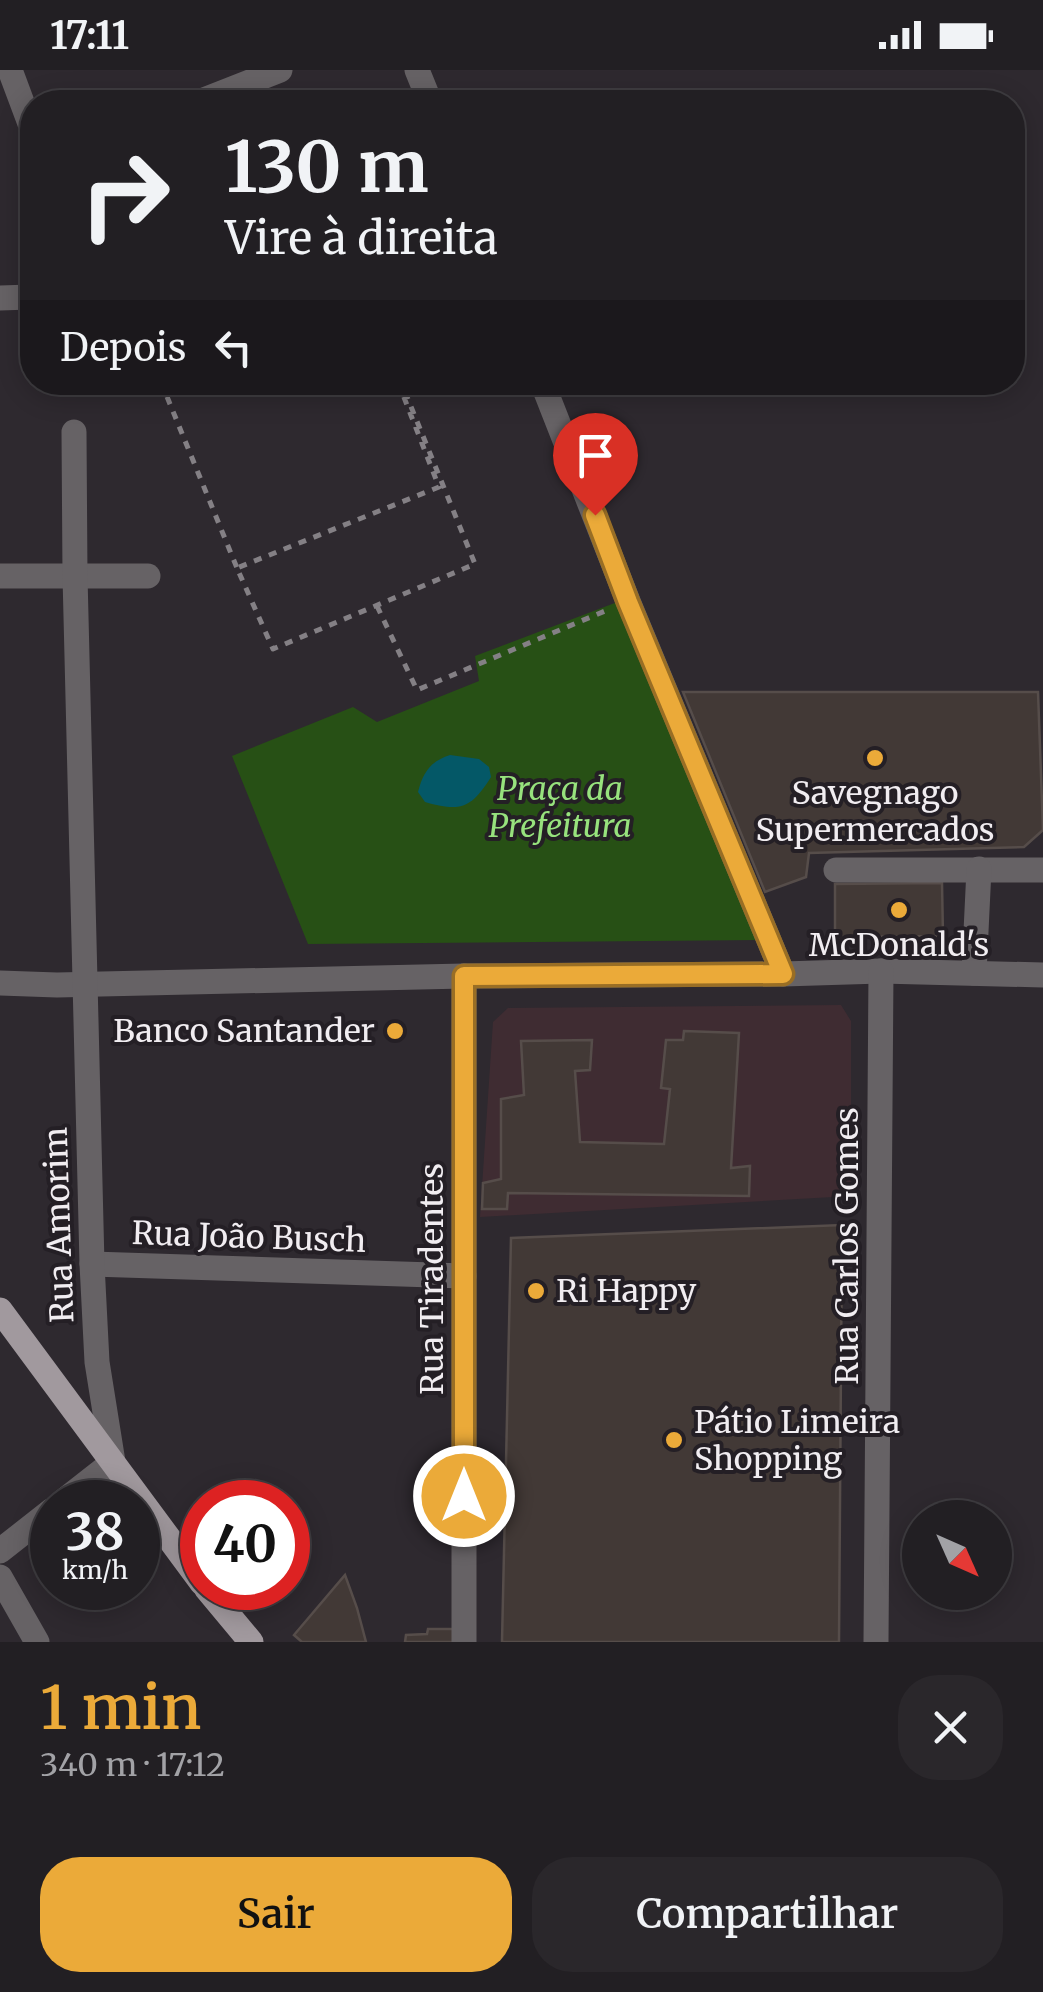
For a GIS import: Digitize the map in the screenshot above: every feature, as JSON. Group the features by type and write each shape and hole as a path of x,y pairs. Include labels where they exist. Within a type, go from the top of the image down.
{"main road":[{"path":"0,1310 180,1553"},
{"path":"225,1610 251,1642"}],"street":[{"path":"10,70 20,97"},
{"path":"229,90 280,70"},
{"path":"547,395 628,602 783,974"},
{"name":"Rua Amorim","path":"74,432 74,576 92,1264 97,1362 113,1462"},
{"path":"0,576 148,576"},
{"path":"974,972 979,869"},
{"path":"836,870 1043,870"},
{"path":"0,983 882,970 1043,974"},
{"name":"Rua Carlos Gomes","path":"876,1642 882,970"},
{"name":"Rua Tiradentes","path":"464,976 464,1642"},
{"name":"Rua João Busch","path":"92,1264 464,1276"},
{"path":"90,1480 113,1462"},
{"path":"0,1550 30,1527"},
{"path":"0,1578 37,1642"}],"path":[{"path":"166,395 273,649 474,564 405,395"},
{"path":"237,568 438,487 405,395"},
{"path":"377,606 417,690 628,602"}],"shaded area":[{"path":"841,1005 851,1021 851,1196 480,1217 493,1022 508,1008"}],"green space":[{"name":"Praça da Prefeitura","path":"620,601 760,940 308,944 232,756 353,707 377,722 479,681 475,656"}],"water":[{"path":"450,755 479,759 489,767 491,777 477,796 464,805 447,807 425,802 418,792 425,773"}],"building":[{"name":"Savegnago Supermercados","path":"683,692 1038,692 1043,830 1024,847 809,853 806,877 765,892"},
{"path":"942,883 943,936 835,937 835,884"},
{"path":"684,1031 739,1033 731,1168 750,1166 749,1196 508,1193 507,1209 482,1209 483,1183 501,1179 501,1099 524,1095 521,1041 592,1040 590,1070 575,1071 580,1142 664,1144 670,1089 661,1088 666,1040 683,1040"},
{"name":"Pátio Limeira Shopping","path":"842,1225 839,1642 502,1642 511,1238"},
{"path":"345,1575 366,1642 302,1642 294,1635"},
{"path":"428,1629 458,1629 457,1642 405,1642 406,1635 427,1634"}],"place":[{"name":"Savegnago Supermercados","path":"875,758"},
{"name":"McDonald's","path":"899,910"},
{"name":"Banco Santander","path":"395,1031"},
{"name":"Ri Happy","path":"536,1291"},
{"name":"Pátio Limeira Shopping","path":"674,1440"}],"route":[{"path":"464,1496 464,976 783,974 595,515"}]}
